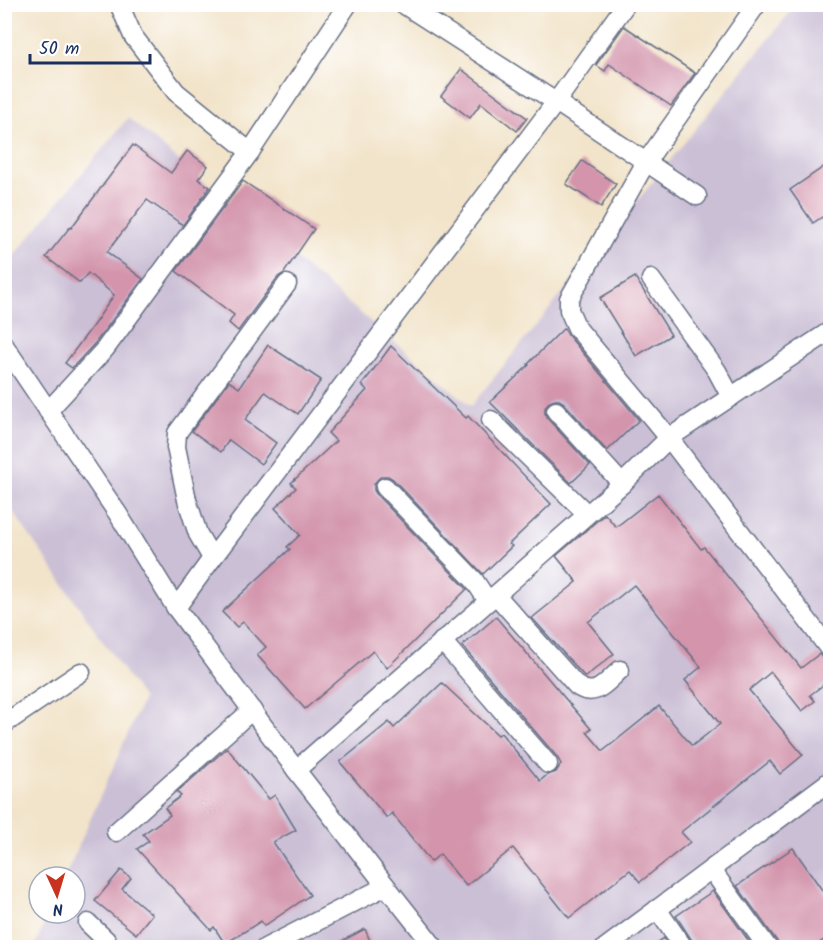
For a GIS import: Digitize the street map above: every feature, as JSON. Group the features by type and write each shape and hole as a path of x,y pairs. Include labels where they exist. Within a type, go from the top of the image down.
{"street":[{"path":"119,4 132,36 176,92 250,152"},
{"path":"48,411 105,350 250,152 348,4"},
{"path":"403,4 697,196"},
{"path":"176,608 556,102 626,4"},
{"path":"757,4 646,162 569,298 569,310 577,328 669,438 831,650"},
{"path":"651,279 717,371 731,397"},
{"path":"212,558 198,534 187,500 176,447 177,434 287,284"},
{"path":"297,770 622,484 669,438 828,336"},
{"path":"4,345 118,514 176,608 297,770 435,948"},
{"path":"556,411 622,484"},
{"path":"491,420 587,514"},
{"path":"385,487 577,686 584,690 597,689 620,670"},
{"path":"442,641 548,764"},
{"path":"4,724 81,672"},
{"path":"116,832 252,710"},
{"path":"605,948 831,781"},
{"path":"711,869 768,948"},
{"path":"265,948 386,886"},
{"path":"657,909 684,948"},
{"path":"88,923 106,940 110,948"}],"shaded area":[{"path":"796,5 830,5 830,947 34,947 44,925 87,925 87,865 70,865 143,699 5,500 4,268 128,118 471,406"}],"building":[{"path":"624,26 695,73 671,106 609,64 605,71 596,65"},
{"path":"461,69 527,118 517,131 481,103 470,118 441,96"},
{"path":"133,145 171,173 187,151 208,166 198,179 210,187 183,225 147,200 107,252 143,279 96,342 72,368 65,363 114,295 88,273 80,283 46,257 71,228"},
{"path":"582,161 616,184 601,207 566,184"},
{"path":"831,162 831,211 813,223 790,190"},
{"path":"243,181 314,229 284,273 278,277 238,331 229,323 234,315 176,271"},
{"path":"635,277 671,335 636,356 600,298"},
{"path":"564,328 639,420 607,451 564,403 554,400 548,403 545,408 547,418 590,465 571,483 490,402"},
{"path":"268,345 321,380 298,414 265,392 245,420 276,443 261,464 229,440 221,452 192,431 229,381 239,388"},
{"path":"391,346 466,418 468,416 551,504 509,544 512,546 483,574 393,479 382,476 378,479 374,484 377,495 467,589 387,668 373,651 305,709 257,655 266,647 243,622 237,627 222,612 290,549 287,547 300,535 275,508 296,488 291,483 336,441 328,433 367,390 362,385"},
{"path":"658,494 701,549 704,547 801,668 819,654 831,668 831,679 810,695 815,701 802,711 771,672 749,690 803,755 780,774 770,761 681,832 690,842 640,882 630,870 569,918 513,848 466,886 440,854 431,862 392,813 387,818 340,762 389,722 394,728 442,683 498,735 501,733 540,781 556,772 561,764 557,757 462,646 496,617 591,729 587,732 603,751 659,706 692,746 720,724 685,680 701,667 634,585 588,622 614,654 585,677 532,618 577,582 556,556 605,514 616,527"},
{"path":"227,748 269,799 275,795 296,830 273,842 310,895 264,926 261,921 225,944 214,927 211,930 137,849 149,841 143,834 170,815 165,808 181,796 177,792"},
{"path":"793,848 831,903 831,935 812,948 779,948 777,941 737,886"},
{"path":"121,870 131,878 122,889 152,914 136,934 95,901"},
{"path":"713,891 753,947 695,948 676,916"},
{"path":"365,929 373,948 328,948"},
{"path":"664,938 670,948 650,948"}]}
